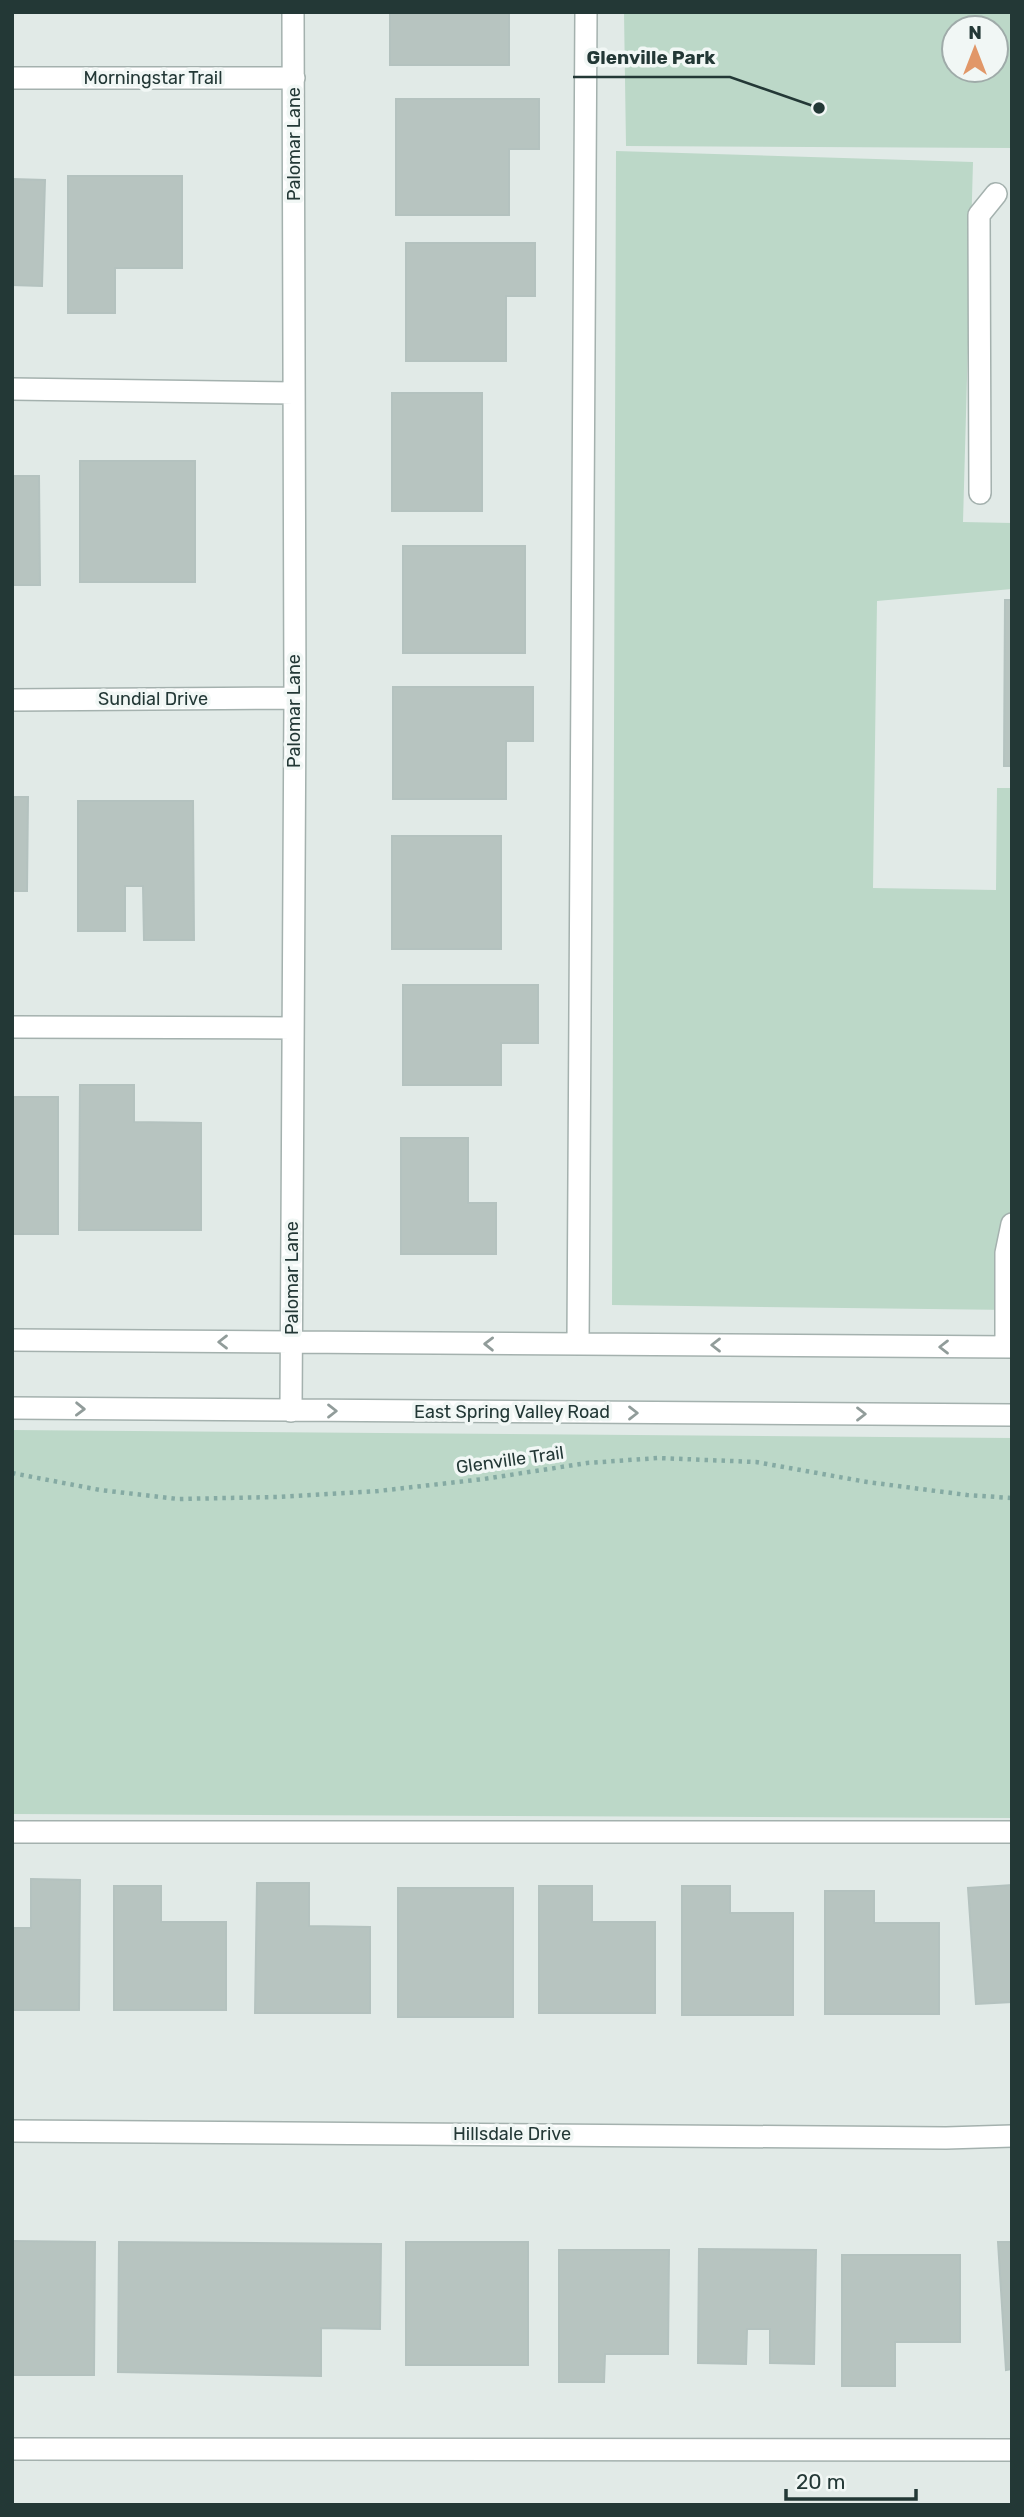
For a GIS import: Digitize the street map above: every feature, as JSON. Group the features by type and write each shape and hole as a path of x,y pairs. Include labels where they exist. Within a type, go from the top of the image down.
{"street":[{"name":"Palomar Lane","path":"291,1410 295,698 293,12"},
{"path":"578,1345 586,12"},
{"name":"Morningstar Trail","path":"12,78 293,78"},
{"path":"980,493 979,215 996,194"},
{"path":"12,389 294,393"},
{"name":"Sundial Drive","path":"12,700 295,698"},
{"path":"12,1027 293,1028"},
{"path":"12,1340 1009,1347 1006,1252 1012,1224"},
{"name":"East Spring Valley Road","path":"12,1408 1012,1415"},
{"path":"12,1832 1012,1832"},
{"name":"Hillsdale Drive","path":"12,2131 1012,2136"},
{"path":"12,2449 1012,2450"}],"path":[{"name":"Glenville Trail","path":"12,1473 100,1490 178,1499 278,1497 378,1491 484,1479 587,1463 657,1458 756,1462 867,1482 1012,1498"}],"green space":[{"path":"624,12 1012,12 1012,148 626,146"},
{"path":"616,151 973,162 963,522 1012,523 1012,589 877,601 873,888 996,890 997,788 1012,788 1012,1310 612,1305"},
{"path":"12,1430 1012,1438 1012,1818 12,1814"}],"building":[{"path":"390,12 509,12 509,65 390,65"},
{"path":"396,99 539,99 539,149 509,149 509,215 396,215"},
{"path":"68,176 182,176 182,268 115,268 115,313 68,313"},
{"path":"12,179 45,180 42,286 12,285"},
{"path":"406,243 535,243 535,296 506,296 506,361 406,361"},
{"path":"392,393 482,393 482,511 392,511"},
{"path":"80,461 195,461 195,582 80,582"},
{"path":"12,476 39,476 40,585 12,585"},
{"path":"403,546 525,546 525,653 403,653"},
{"path":"1005,600 1012,600 1012,766 1004,766"},
{"path":"393,687 533,687 533,741 506,741 506,799 393,799"},
{"path":"12,797 28,797 27,891 12,891"},
{"path":"78,801 193,801 194,940 144,940 143,886 125,886 125,931 78,931"},
{"path":"392,836 501,836 501,949 392,949"},
{"path":"403,985 538,985 538,1043 501,1043 501,1085 403,1085"},
{"path":"80,1085 134,1085 134,1122 201,1123 201,1230 79,1230"},
{"path":"12,1097 58,1097 58,1234 12,1234"},
{"path":"401,1138 468,1138 468,1203 496,1203 496,1254 401,1254"},
{"path":"31,1879 80,1880 79,2010 12,2010 12,1928 31,1928"},
{"path":"257,1883 309,1883 309,1926 370,1927 370,2013 255,2013"},
{"path":"1012,1885 1012,2002 976,2004 968,1888"},
{"path":"114,1886 161,1886 161,1922 226,1922 226,2010 114,2010"},
{"path":"539,1886 592,1886 592,1922 655,1922 655,2013 539,2013"},
{"path":"682,1886 730,1886 730,1913 793,1913 793,2015 682,2015"},
{"path":"398,1888 513,1888 513,2017 398,2017"},
{"path":"825,1891 874,1891 874,1923 939,1923 939,2014 825,2014"},
{"path":"12,2241 95,2242 94,2375 12,2375"},
{"path":"119,2242 381,2244 380,2329 321,2328 321,2376 118,2372"},
{"path":"406,2242 528,2242 528,2365 406,2365"},
{"path":"998,2242 1012,2242 1012,2369 1006,2370"},
{"path":"699,2249 816,2250 814,2364 770,2363 770,2329 747,2329 746,2364 698,2363"},
{"path":"559,2250 669,2250 668,2354 605,2354 604,2382 559,2382"},
{"path":"842,2255 960,2255 960,2342 895,2342 895,2386 842,2386"}],"place":[{"name":"Glenville Park","path":"819,108"}]}
